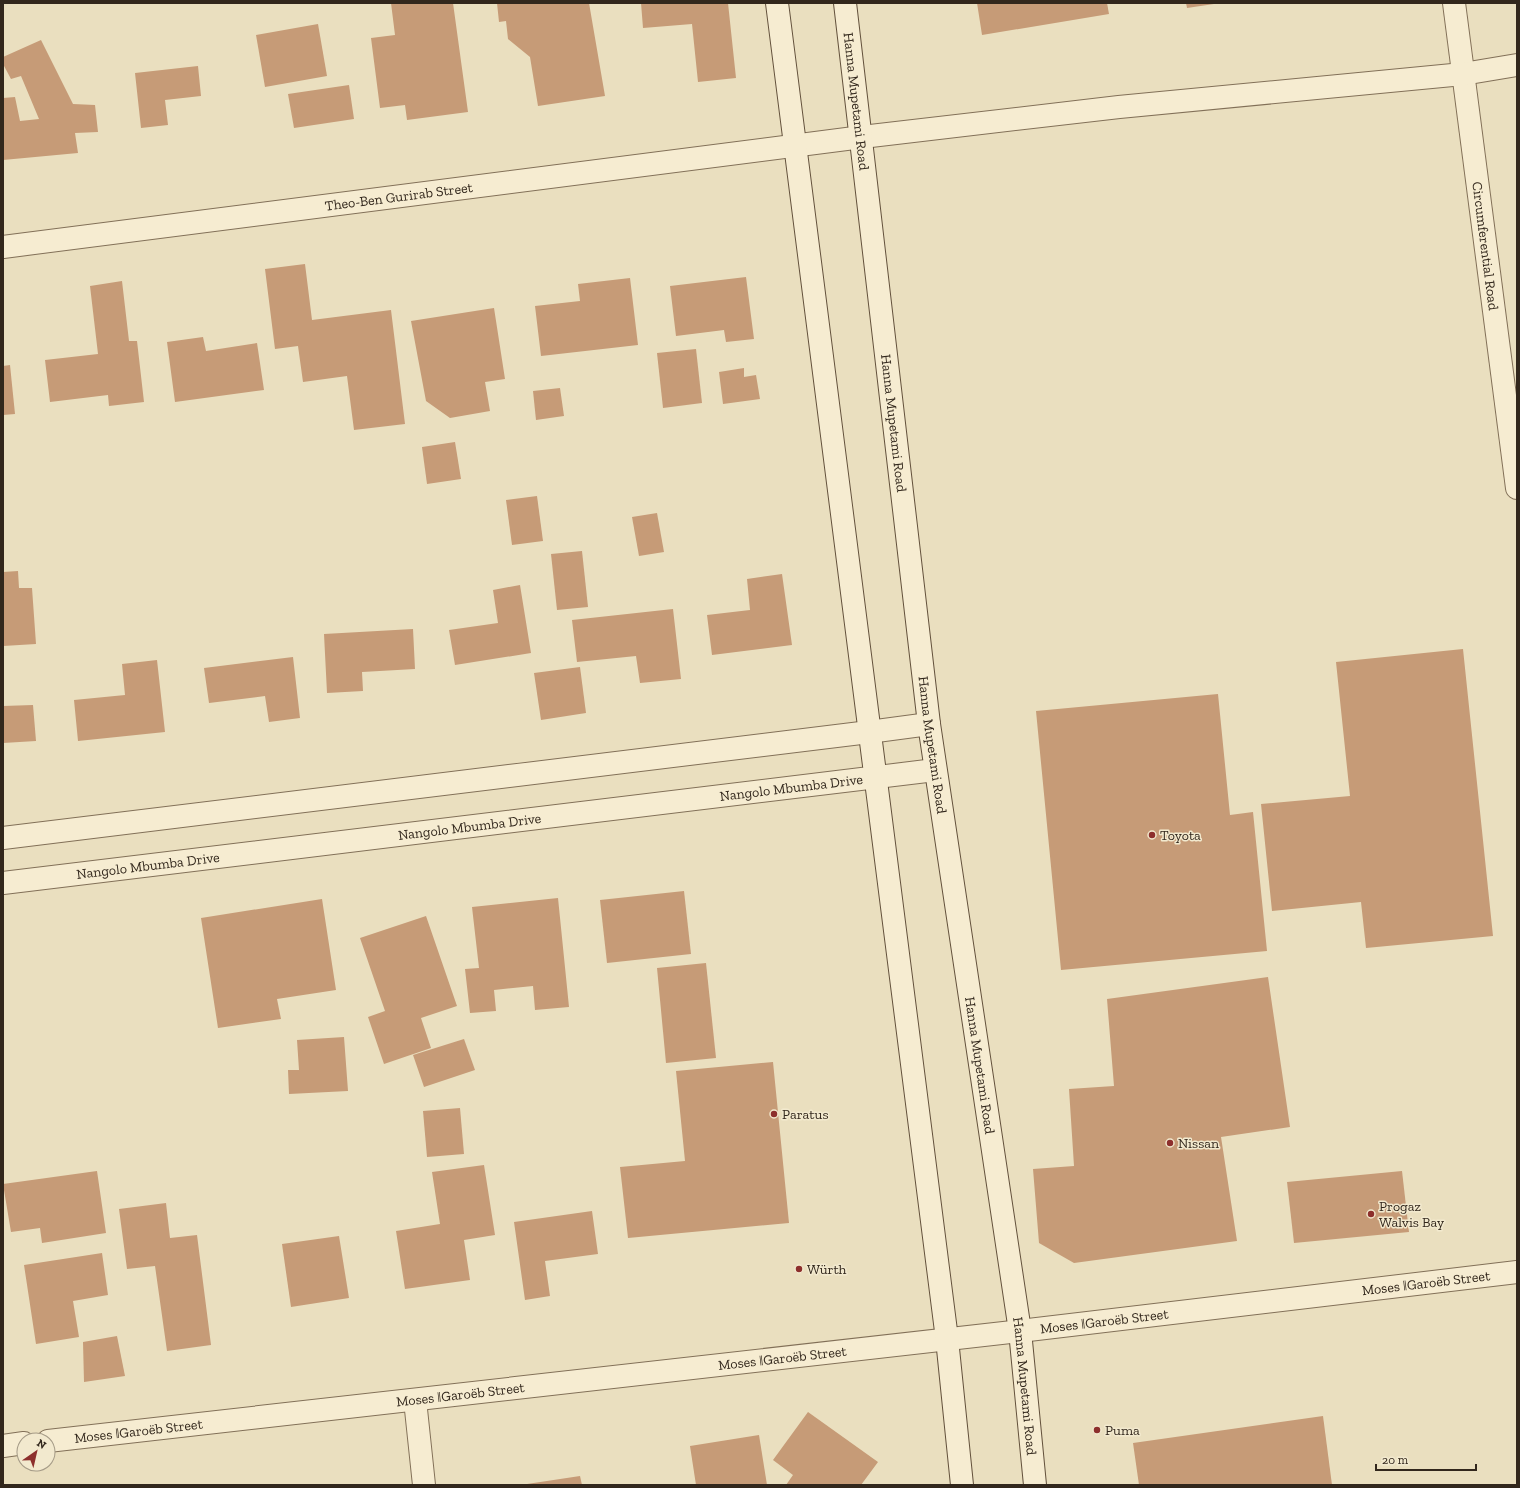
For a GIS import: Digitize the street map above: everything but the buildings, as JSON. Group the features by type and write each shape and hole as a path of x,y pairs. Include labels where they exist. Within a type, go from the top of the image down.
{"street":[{"path":"777,3 947,1339 962,1485"},
{"name":"Hanna Mupetami Road","path":"845,3 862,137 929,724 1020,1331 1035,1485"},
{"name":"Circumferential Road","path":"1454,3 1517,488"},
{"name":"Theo-Ben Gurirab Street","path":"3,248 794,145 1119,107 1463,74 1517,65"},
{"path":"3,838 929,724"},
{"name":"Nangolo Mbumba Drive","path":"3,883 935,770"},
{"name":"Moses ǁGaroëb Street","path":"56,1440 1020,1331 1517,1272"},
{"path":"415,1400 424,1485"},
{"path":"3,1446 16,1444"}],"place":[{"name":"Toyota","path":"1152,835"},
{"name":"Paratus","path":"774,1114"},
{"name":"Nissan","path":"1170,1143"},
{"name":"Progaz Walvis Bay","path":"1371,1214"},
{"name":"Würth","path":"799,1269"},
{"name":"Puma","path":"1097,1430"}]}
